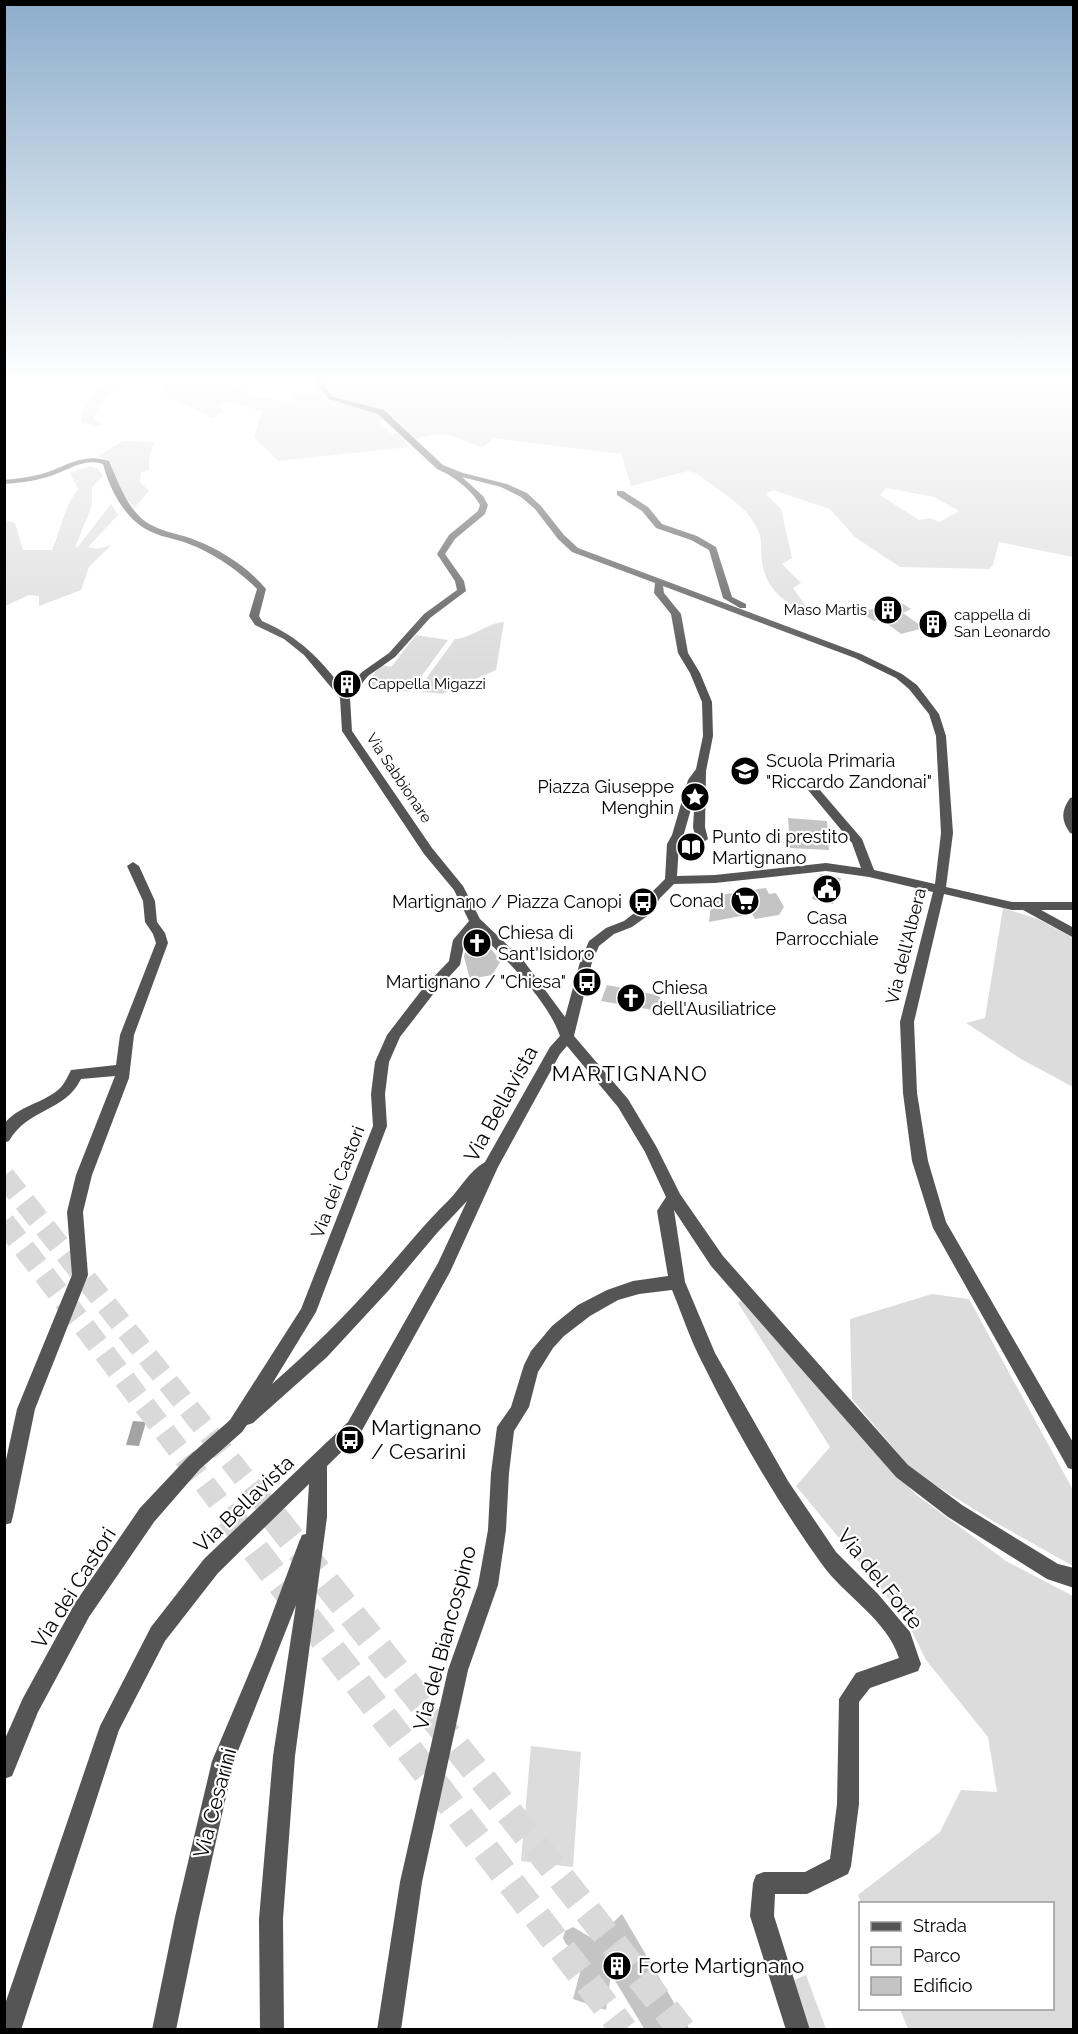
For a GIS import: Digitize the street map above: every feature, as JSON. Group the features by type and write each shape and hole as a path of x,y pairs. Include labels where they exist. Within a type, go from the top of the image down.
{"street":[{"path":"4,482 46,475"},
{"path":"110,475 114,489 128,507 148,526 193,542 250,576 262,589 254,616 258,623 285,633 300,644 313,656 345,698 365,674 393,655 427,616 462,591 462,584 446,565 441,554 452,537 482,512 484,505 480,498 453,475"},
{"name":"Via dell'Albera","path":"458,475 516,491 535,505 562,541 575,550 772,622 858,656 899,676 913,687 934,714 940,735 946,833 940,890 907,1022 910,1093 921,1161 939,1223 1074,1462"},
{"path":"620,494 645,509 659,526 694,538 712,549 728,598 777,619 772,622"},
{"path":"659,581 659,593 676,614 683,653 706,695 708,714 699,827 702,839 675,841"},
{"name":"Via Sabbionare","path":"345,698 347,731 428,851 459,889 475,921 518,963 562,1023 567,1037"},
{"path":"702,771 697,773 693,780 673,844 671,880 655,896 646,911 628,924 610,931 594,944 586,962 567,1037 623,1103 651,1150 674,1198 717,1261 902,1471 955,1511 1054,1572 1074,1578"},
{"path":"809,784 858,842 868,873"},
{"path":"1074,800 1068,808 1069,823 1074,831"},
{"path":"4,1516 26,1409 80,1275 75,1212 84,1175 122,1078 127,1035 162,943 159,933 151,922 149,902 133,866"},
{"path":"671,880 724,879 826,867 868,873 999,903 1025,906 1074,906"},
{"path":"1025,906 1074,934"},
{"name":"Via dei Castori","path":"236,1426 308,1312 380,1126 378,1094 382,1062 394,1035 429,990 455,962 459,940 475,921"},
{"name":"Via Bellavista","path":"9,2030 110,1726 158,1634 211,1566 354,1428 444,1267 491,1166 555,1051 567,1037"},
{"path":"4,1137 10,1124 20,1115 64,1095 72,1087 76,1074 123,1070"},
{"name":"Via dei Castori","path":"4,1768 30,1705 91,1596 147,1515 194,1463 321,1352 460,1198 475,1177 491,1166"},
{"name":"Via del Forte","path":"674,1198 665,1211 677,1282 708,1357 781,1487 829,1559 871,1601 903,1639 910,1664 863,1680 849,1699 848,1803 840,1866 807,1883 764,1883 762,1916 798,2030"},
{"name":"Via del Biancospino","path":"389,2030 411,1882 458,1670 488,1585 497,1530 500,1473 506,1427 518,1416 526,1381 536,1356 573,1317 628,1290 677,1282"},
{"name":"Via Cesarini","path":"272,2030 272,1919 284,1755 318,1517 318,1464"},
{"name":"Via Cesarini","path":"164,2030 223,1761 268,1653 318,1517"}],"green space":[{"path":"71,475 103,476 92,487 92,505 76,545 77,548 111,504 118,515 88,547 97,549 111,545 89,567 81,590 39,606 39,596 29,595 5,606 5,520 15,523 23,550 52,550 66,511 78,489"},
{"path":"114,475 141,475 140,482 149,491 134,508 118,488"},
{"path":"628,475 673,475 631,486"},
{"path":"699,475 1073,475 1073,557 999,542 993,565 989,569 900,567 855,537 830,509 773,490 766,494 781,509 792,558 782,564 801,583 793,588 810,612 785,600 772,588 764,571 760,534 747,512","holes":["886,488 934,497 959,511 940,522 930,518 919,520 880,495"]},
{"path":"504,622 496,670 442,694 417,691 455,639"},
{"path":"416,635 448,640 410,692 365,685 381,665 391,667"},
{"path":"1003,908 1038,919 1073,938 1073,1087 1021,1059 966,1023 985,1018"},
{"path":"932,1294 969,1299 1073,1490 1073,1566 993,1521 913,1471 852,1399 850,1319"},
{"path":"743,1298 915,1494 1006,1561 1073,1596 1073,2029 908,2029 900,2010 1054,2010 1054,1902 861,1902 858,1895 940,1832 961,1790 997,1792 988,1737 926,1660 906,1619 796,1486 830,1447 738,1303"},
{"path":"531,1746 581,1752 573,1867 521,1861"},
{"path":"806,1975 826,2029 806,2029 792,1981"}],"shaded area":[{"path":"133,1421 146,1422 139,1446 126,1445"}],"building":[{"path":"897,600 911,609 903,613 924,628 901,634 881,619 874,621 861,613"},
{"path":"788,818 827,821 829,850 790,848"},
{"name":"Casa Parrocchiale","path":"820,874 841,878 833,904 812,899"},
{"name":"Conad","path":"766,888 769,894 776,893 784,907 779,915 755,919 752,914 709,922 711,906 706,897"},
{"path":"483,940 501,961 492,975 470,979 464,957 467,942"},
{"name":"Chiesa dell'Ausiliatrice","path":"607,985 657,995 667,1004 663,1008 653,1010 601,1001"},
{"name":"Forte Martignano","path":"622,1914 690,2030 645,2030 611,1974 606,2010 573,1999 584,1958 566,1944 563,1938 565,1931 573,1927 595,1940"}],"tunnel":[{"path":"4,1176 276,1518"},
{"path":"4,1222 231,1518"},
{"path":"230,1517 624,2030"},
{"path":"274,1517 682,2030"}],"place":[{"name":"Maso Martis","path":"888,610"},
{"name":"cappella di San Leonardo","path":"933,624"},
{"name":"Cappella Migazzi","path":"347,684"},
{"name":"Scuola Primaria \"Riccardo Zandonai\"","path":"745,771"},
{"name":"Piazza Giuseppe Menghin","path":"695,797"},
{"name":"Punto di prestito Martignano","path":"691,847"},
{"name":"Casa Parrocchiale","path":"827,889"},
{"name":"Conad","path":"745,901"},
{"name":"Martignano / Piazza Canopi","path":"643,902"},
{"name":"Chiesa di Sant'Isidoro","path":"477,943"},
{"name":"Martignano / \"Chiesa\"","path":"587,982"},
{"name":"Chiesa dell'Ausiliatrice","path":"631,998"},
{"name":"Martignano / Cesarini","path":"350,1440"},
{"name":"Forte Martignano","path":"617,1966"}],"district":[{"name":"MARTIGNANO","path":"630,1074"}]}
